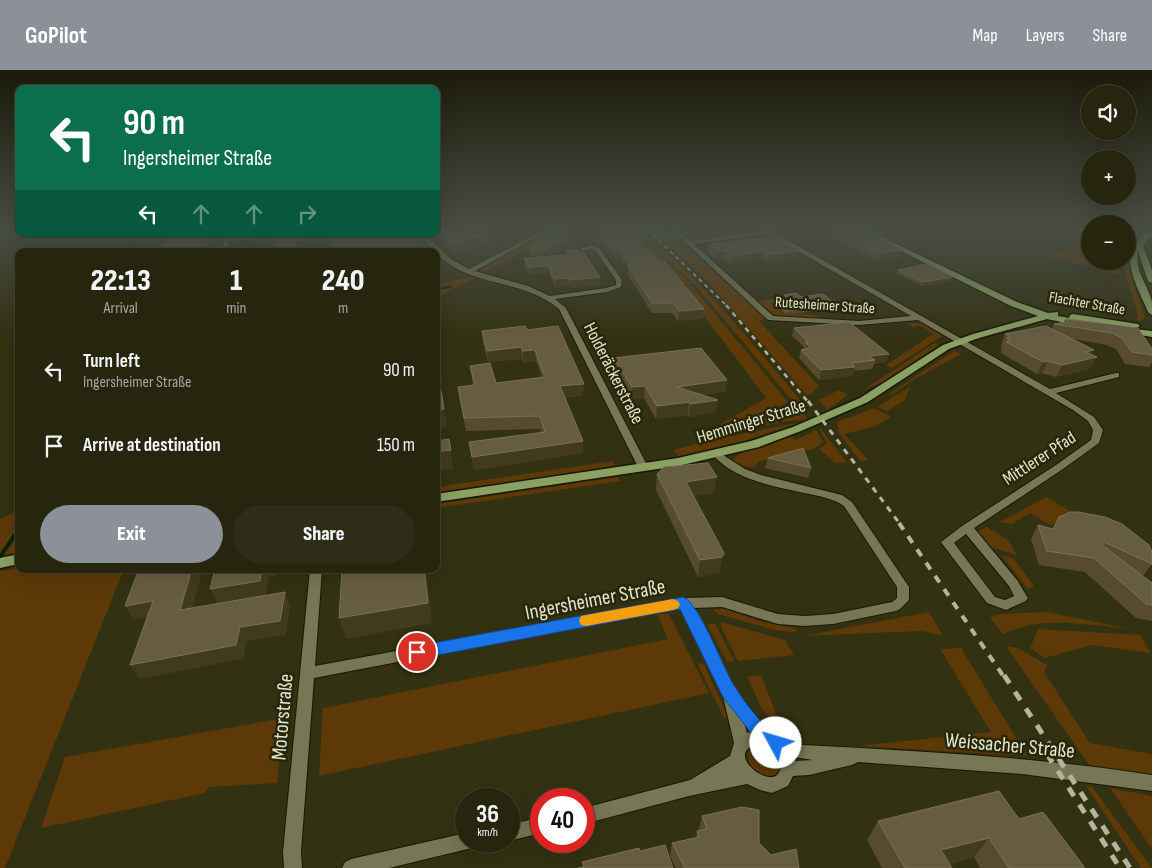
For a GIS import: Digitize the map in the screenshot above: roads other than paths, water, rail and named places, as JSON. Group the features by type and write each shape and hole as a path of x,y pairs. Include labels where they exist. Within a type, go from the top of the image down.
{"main road":[{"name":"Flachter Straße","path":"938,266 990,291 1052,315 1152,334"},
{"path":"1135,266 1150,320"},
{"path":"1147,266 1152,281"},
{"name":"Hemminger Straße","path":"440,497 644,467 717,454 789,432 846,408 880,391 933,354 959,342 1052,315"},
{"name":"Flachter Straße","path":"1128,328 1150,320"},
{"path":"1128,328 1152,339"}],"street":[{"path":"458,266 470,271 479,266"},
{"path":"550,298 617,288 620,284 619,280 609,266"},
{"name":"Rutesheimer Straße","path":"715,266 771,318 859,323 919,318"},
{"name":"Mittlerer Pfad","path":"829,266 959,342 1050,392 1091,419 1098,430 1096,441 1067,463 966,528 947,542 980,586 997,604 1006,605 1022,598 1013,583 972,532 966,528"},
{"name":"Holderäckerstraße","path":"470,271 532,289 550,298 562,308 644,467"},
{"path":"1050,392 1116,375"},
{"name":"Ingersheimer Straße","path":"307,673 683,602 722,602 778,619 805,621 833,619 896,606 902,600 903,587 848,504 838,497 755,476 731,466 717,454"},
{"name":"Motorstraße","path":"293,868 292,852 316,573"},
{"path":"683,602 695,621 729,692 742,743 738,759 744,772 759,783 774,784 785,778 789,769 787,756 782,748 765,738 729,692"},
{"path":"742,743 754,737 765,738"},
{"name":"Weissacher Straße","path":"782,748 803,752 996,765 1113,776 1152,783"},
{"name":"Weissacher Straße","path":"789,769 809,768 864,756"},
{"path":"689,788 738,759"},
{"path":"595,813 689,788 748,776"},
{"path":"351,868 455,844"}],"waterway":[{"path":"440,288 451,287"},
{"path":"0,557 15,535"}],"railway":[{"path":"686,266 726,305"},
{"path":"726,305 809,403"},
{"path":"808,401 900,524"},
{"path":"899,523 1004,677"},
{"path":"1004,675 1130,868"},
{"path":"1047,754 1120,868"}]}
